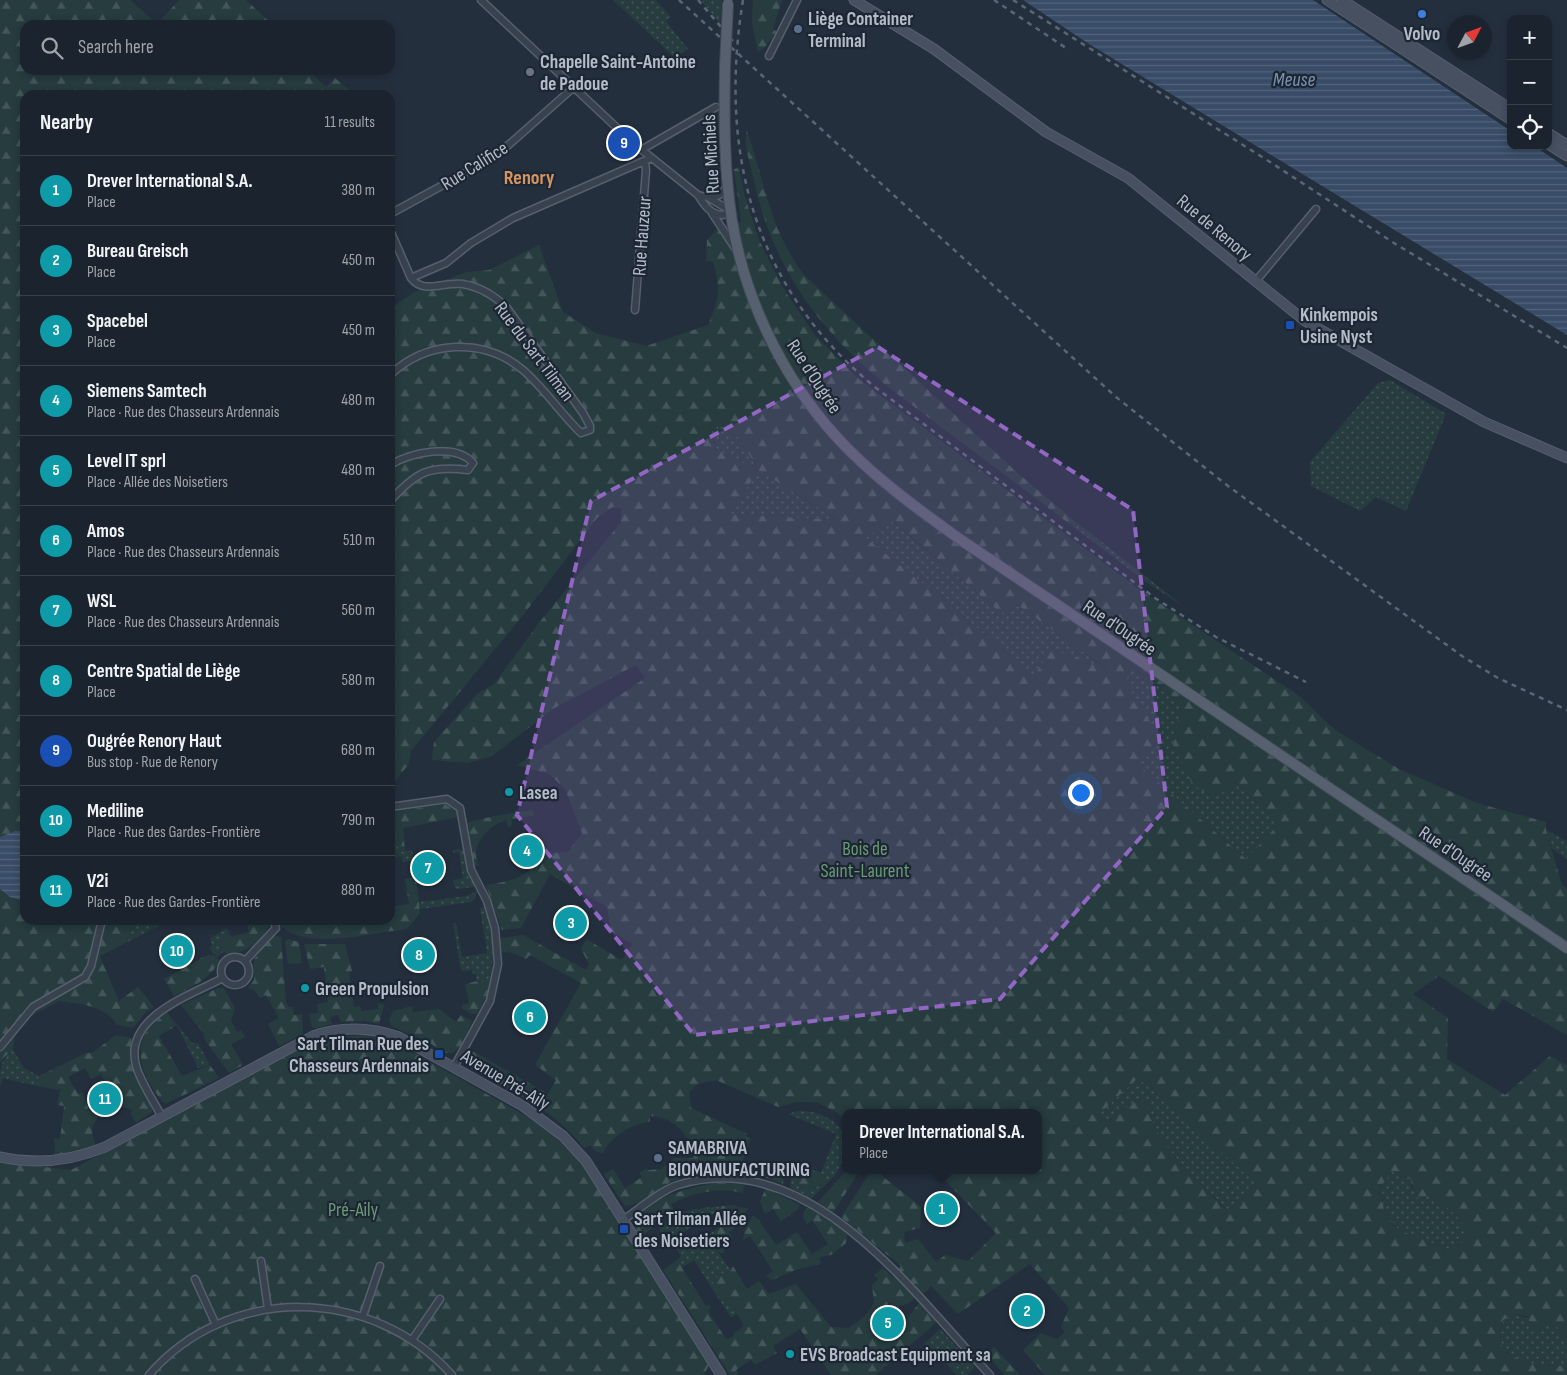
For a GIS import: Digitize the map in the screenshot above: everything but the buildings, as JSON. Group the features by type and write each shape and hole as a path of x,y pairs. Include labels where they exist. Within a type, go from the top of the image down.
{"main road":[{"name":"Rue Michiels","path":"728,1 725,66 730,211"},
{"name":"Rue d'Ougrée","path":"730,211 740,254 768,335 792,378 832,432 886,485 961,540 1567,948"}],"street":[{"path":"481,0 574,87"},
{"path":"769,56 797,0"},
{"name":"Rue de Renory","path":"854,0 934,49 1046,132 1128,178 1305,321 1475,418 1567,458"},
{"path":"1328,0 1507,117"},
{"path":"1342,0 1507,106"},
{"name":"Rue d'Ougrée","path":"574,87 641,150 648,160 698,195 740,254"},
{"name":"Rue Califice","path":"395,211 496,156 574,87"},
{"path":"641,150 716,107"},
{"path":"1552,136 1567,145"},
{"path":"1552,147 1567,156"},
{"path":"395,241 411,278 446,263 471,243 513,218 648,160"},
{"name":"Rue Hauzeur","path":"635,310 648,160"},
{"path":"709,198 722,194 728,183"},
{"name":"Rue d'Ougrée","path":"698,195 709,198 730,211"},
{"path":"1255,282 1316,208"},
{"path":"709,210 720,215 730,211"},
{"name":"Rue du Sart Tilman","path":"395,371 412,359 436,350 460,346 483,350 506,359 523,370 581,433 590,430 590,426 583,413 507,308 499,300 476,287 449,284 423,287 411,278"},
{"path":"395,462 408,456 435,451 457,454 469,459 473,463 468,470 447,467 426,471 410,480 395,496"},
{"path":"395,806 447,799 460,808 471,870 487,901 495,928 498,964 490,1001 454,1067"},
{"path":"0,1047 33,1007 85,977 91,966 101,925"},
{"path":"245,961 276,928 275,925"},
{"path":"237,957 245,961 249,974 244,981 231,984 223,978 222,966 228,958 237,957"},
{"path":"162,1117 137,1070 135,1050 138,1036 157,1014 223,978"},
{"name":"Avenue Pré-Aily","path":"0,1157 37,1162 74,1158 106,1147 299,1042 328,1031 354,1028 381,1031 399,1037 523,1106 563,1136 586,1161 718,1374"},
{"path":"623,1220 675,1186 712,1178 734,1177 778,1188 833,1219 880,1256 990,1375"},
{"path":"261,1261 268,1309"},
{"path":"363,1316 380,1266"},
{"path":"195,1279 216,1325"},
{"path":"412,1340 440,1299"},
{"path":"149,1375 178,1348 216,1325 238,1316 268,1309 317,1307 363,1316 388,1326 434,1356 452,1375"}],"highlighted area":[{"path":"878,347 1133,510 1167,807 1000,999 694,1035 517,815 591,501"}],"green space":[{"path":"0,0 130,0 152,20 20,20 20,75 313,75 326,87 335,78 349,90 20,90 20,925 129,925 133,939 100,956 119,1001 138,987 154,1007 147,1011 133,1028 117,1025 112,1018 99,1009 59,1001 35,1014 22,1025 14,1040 13,1050 3,1058 0,1064"},
{"path":"179,0 246,0 268,20 161,20"},
{"path":"613,0 656,0 671,17 666,21 688,49 674,57"},
{"path":"701,0 722,0 720,24"},
{"path":"753,0 782,0 773,29 777,32 765,47 758,52 752,23"},
{"path":"747,131 776,224 783,241 805,276 1020,475 1075,521 1071,525 892,390 866,368 821,321 786,269 773,240 761,209 746,147"},
{"name":"Bois de Saint-Laurent","path":"739,168 745,197 759,240 783,288 815,335 859,379 1140,590 1298,695 1335,730 1399,769 1477,803 1546,822 1546,830 1562,885 1567,888 1567,1035 1503,999 1493,1012 1439,976 1413,994 1448,1018 1447,1059 1505,1095 1550,1056 1567,1065 1567,1340 1556,1325 1545,1325 1533,1333 1528,1317 1515,1314 1503,1320 1500,1338 1504,1352 1529,1364 1567,1366 1567,1375 1045,1375 1023,1350 1041,1333 1057,1339 1065,1332 1061,1327 1069,1308 1030,1264 958,1314 931,1286 923,1294 920,1292 910,1303 897,1307 889,1303 875,1318 892,1337 921,1301 938,1321 876,1375 831,1375 800,1329 773,1346 777,1353 755,1365 751,1360 736,1370 739,1375 730,1375 663,1270 677,1260 706,1306 709,1304 711,1308 708,1311 726,1339 734,1336 733,1334 744,1326 737,1314 738,1309 727,1303 712,1281 733,1266 747,1289 759,1281 769,1294 796,1284 831,1327 849,1328 865,1316 874,1303 872,1285 878,1279 874,1275 883,1268 893,1278 901,1266 841,1217 869,1174 882,1174 921,1207 920,1228 904,1232 905,1243 918,1239 936,1262 945,1255 968,1261 996,1233 939,1174 1042,1174 1042,1109 842,1109 842,1117 817,1102 796,1102 778,1107 716,1080 698,1085 692,1089 689,1093 691,1108 747,1134 734,1172 709,1173 685,1177 664,1186 637,1203 625,1206 604,1174 613,1169 625,1188 642,1177 639,1173 646,1168 648,1170 661,1169 674,1158 694,1158 689,1141 680,1128 659,1117 650,1116 650,1122 629,1128 617,1136 603,1153 596,1152 590,1145 584,1148 560,1123 546,1112 469,1067 464,1058 466,1053 473,1051 548,1094 556,1080 535,1065 581,983 530,955 526,959 513,953 502,952 500,938 523,935 586,970 589,964 581,949 586,939 622,960 632,944 611,931 607,907 550,874 521,928 502,930 486,885 521,876 534,867 548,853 568,852 582,833 565,789 549,774 517,765 645,678 636,665 553,709 492,756 468,763 432,760 434,742 478,693 494,684 538,624 621,522 621,509 613,507 597,518 524,614 411,751 409,764 395,781 395,306 413,293 466,272 489,270 539,245 563,312 596,333 646,346 708,325 717,301 718,287 713,262 706,261 707,240 718,228 741,222 734,169","holes":["710,423 738,437 758,469 716,451","758,470 837,520 731,514","890,519 1001,613 1019,606 1109,670 1051,648 1034,677 956,610 866,538","1130,666 1182,703 1173,745 1192,784 1213,798 1237,784 1280,823 1246,859 1134,761 1162,741 1126,683","1138,1078 1259,1185 1227,1211 1191,1175 1168,1148 1151,1119 1147,1103 1136,1101 1106,1123 1098,1115","1393,1171 1410,1179 1417,1198 1430,1196 1442,1203 1461,1221 1468,1233 1462,1243 1447,1249 1399,1230 1384,1211 1381,1186"]},
{"path":"1390,380 1446,414 1406,511 1376,497 1360,511 1311,486 1310,462 1378,383"},
{"path":"710,423 738,437 758,470 838,520 731,514"},
{"path":"889,519 1001,613 1019,606 1111,672 1034,677 956,610 866,538"},
{"path":"1075,521 1186,608 1146,582 1071,525"},
{"path":"1130,666 1182,703 1173,745 1237,784 1281,823 1246,859 1134,761 1126,683"},
{"path":"445,804 457,811 458,817 403,828 405,850 399,851 397,839 395,839 395,811"},
{"path":"533,810 534,816 511,819 512,826 508,827 506,820 486,832 476,851 479,866 473,864 466,823 494,816"},
{"path":"1546,830 1567,841 1567,859 1552,849"},
{"path":"395,838 397,838 399,851 412,850 414,860 403,862 401,856 395,857"},
{"path":"461,849 464,852 466,870 475,887 455,889 453,880 463,878 459,852 453,853 453,850"},
{"path":"416,877 420,913 411,925 405,929 327,939 297,935 286,930 281,925 395,925 395,906 409,904 405,879"},
{"path":"477,891 475,899 471,902 420,909 419,902 467,896"},
{"path":"485,907 492,945 490,983 477,981 476,974 473,974 472,970 461,971 453,923 456,923 462,957 487,953 480,908"},
{"path":"128,925 161,925 133,939"},
{"path":"247,925 269,925 265,933 250,948 244,951 223,952 220,943 230,934 231,937 249,932"},
{"path":"226,928 230,934 220,943 223,952 217,957 210,949 212,944 210,939"},
{"path":"272,937 281,937 286,1003 289,1007 293,1007 294,1015 302,1014 303,1034 279,1046 268,1024 279,1018 266,995 260,998 255,991 248,988 254,980 254,959"},
{"path":"288,939 299,942 302,963 288,964 285,942"},
{"path":"304,944 345,944 352,971 349,972 354,1007 360,1006 361,1011 378,1009 378,1003 384,1005 379,1024 365,1021 341,1022 338,1015 330,1017 332,1024 316,1028 312,1027 309,1014 318,1013 317,1004 328,1002 324,967 310,969"},
{"path":"207,955 214,955 220,961 211,973 200,982 174,996 164,979"},
{"path":"477,981 490,983 487,996 477,1014 472,1014 462,1008 462,1005 469,1003 465,984"},
{"path":"218,988 224,988 235,1008 231,1021 237,1032 241,1030 245,1037 231,1044 243,1065 229,1073 205,1040 204,1034 181,1005"},
{"path":"412,1006 413,1012 439,1009 456,1022 461,1015 472,1021 462,1045 453,1053 444,1053 430,1043 391,1026 389,1020 393,1011"},
{"path":"167,1013 177,1025 159,1036 182,1076 210,1065 219,1078 165,1104 148,1081 143,1069 141,1056 142,1044 146,1033 154,1022"},
{"path":"177,1025 192,1043 198,1043 210,1065 198,1068"},
{"path":"116,1035 132,1038 131,1048 134,1066 152,1112 136,1123 131,1114 132,1110 121,1106 116,1096 113,1097 101,1074 91,1079 85,1068 68,1077 78,1094 82,1092 89,1110 93,1108 98,1118 93,1125 92,1131 96,1146 81,1152 55,1155 54,1138 60,1139 64,1106 57,1105 60,1090 37,1086 39,1076 86,1053 92,1053"},
{"name":"Pré-Aily","path":"366,1035 398,1044 545,1127 579,1160 709,1365 704,1375 0,1375 0,1162 71,1170 314,1042 334,1037"},
{"path":"13,1050 24,1068 39,1076 37,1086 3,1078 0,1086 2,1065 5,1058"},
{"path":"1138,1078 1259,1185 1228,1211 1191,1175 1168,1148 1151,1119 1147,1103 1136,1101 1106,1123 1098,1115"},
{"path":"797,1111 820,1114 830,1119 842,1132 842,1162 840,1167 831,1180 811,1199 790,1187 791,1180 804,1189 815,1188 825,1182 821,1173 836,1134 788,1114"},
{"path":"746,1137 751,1139 742,1162 784,1179 783,1184 762,1176 734,1172"},
{"path":"794,1163 821,1173 825,1182 810,1190 804,1189 791,1180"},
{"path":"1392,1171 1410,1179 1412,1188 1429,1196 1452,1211 1468,1233 1462,1243 1447,1249 1399,1230 1384,1211 1381,1186"},
{"path":"843,1174 857,1174 833,1213 818,1202"},
{"path":"715,1183 744,1185 743,1193 724,1190 688,1196 671,1204 674,1210 647,1232 642,1235 637,1233 633,1221 647,1206 670,1195"},
{"path":"766,1188 800,1205 797,1210 781,1221 773,1209 765,1214 760,1201"},
{"path":"732,1205 747,1209 741,1223 729,1232 732,1237 726,1244 727,1248 723,1250 725,1253 718,1252 715,1248 719,1240 714,1231 724,1224 719,1216 722,1206"},
{"path":"722,1206 719,1216 716,1212 677,1236 686,1249 714,1231 720,1240 715,1248 730,1269 712,1281 727,1303 738,1309 737,1314 731,1318 694,1260 681,1268 677,1260 681,1256 668,1236 663,1239 659,1229 671,1218 687,1211"},
{"path":"809,1207 847,1233 846,1243 831,1255 820,1257 821,1264 798,1269 772,1280 766,1276 773,1271 750,1236 743,1240 745,1229 753,1215 758,1219 776,1245 797,1232 812,1254 828,1244 812,1220 807,1224 803,1218 804,1211"},
{"path":"1515,1314 1545,1324 1556,1325 1567,1340 1567,1366 1529,1364 1504,1352 1500,1338 1503,1320"},
{"path":"940,1329 975,1367 967,1375 956,1375 936,1351 932,1351 918,1364 917,1362 912,1363 927,1348 924,1344"},
{"path":"994,1347 1020,1375 1005,1375 986,1354"}],"water":[{"name":"Meuse","path":"1023,0 1313,0 1507,128 1507,150 1540,150 1567,168 1567,335 1089,44"},
{"path":"20,831 20,900 10,897 0,889 0,837"}],"railway":[{"path":"679,0 1116,397 1228,486 1462,656 1498,678 1567,710"},
{"path":"698,0 733,41"},
{"path":"743,0 737,56 736,111 742,164 754,214 774,262 800,307 834,349 876,388 1155,598 1216,637 1306,682"},
{"path":"994,0 1069,50"},
{"path":"1013,0 1270,162 1394,243 1567,348"}],"place":[{"name":"Volvo","path":"1422,14"},
{"name":"Liège Container Terminal","path":"798,29"},
{"name":"Chapelle Saint-Antoine de Padoue","path":"530,72"},
{"name":"Ougrée Renory Haut","path":"624,143"},
{"name":"Kinkempois Usine Nyst","path":"1290,325"},
{"name":"Lasea","path":"509,792"},
{"name":"Siemens Samtech","path":"527,851"},
{"name":"WSL","path":"428,868"},
{"name":"Spacebel","path":"571,923"},
{"name":"Mediline","path":"177,951"},
{"name":"Centre Spatial de Liège","path":"419,955"},
{"name":"Green Propulsion","path":"305,988"},
{"name":"Amos","path":"530,1017"},
{"name":"Sart Tilman Rue des Chasseurs Ardennais","path":"439,1054"},
{"name":"V2i","path":"105,1099"},
{"name":"SAMABRIVA BIOMANUFACTURING","path":"658,1158"},
{"name":"Drever International S.A.","path":"942,1209"},
{"name":"Sart Tilman Allée des Noisetiers","path":"624,1229"},
{"name":"Bureau Greisch","path":"1027,1311"},
{"name":"Level IT sprl","path":"888,1323"},
{"name":"EVS Broadcast Equipment sa","path":"790,1354"}],"district":[{"name":"Renory","path":"529,177"}]}
